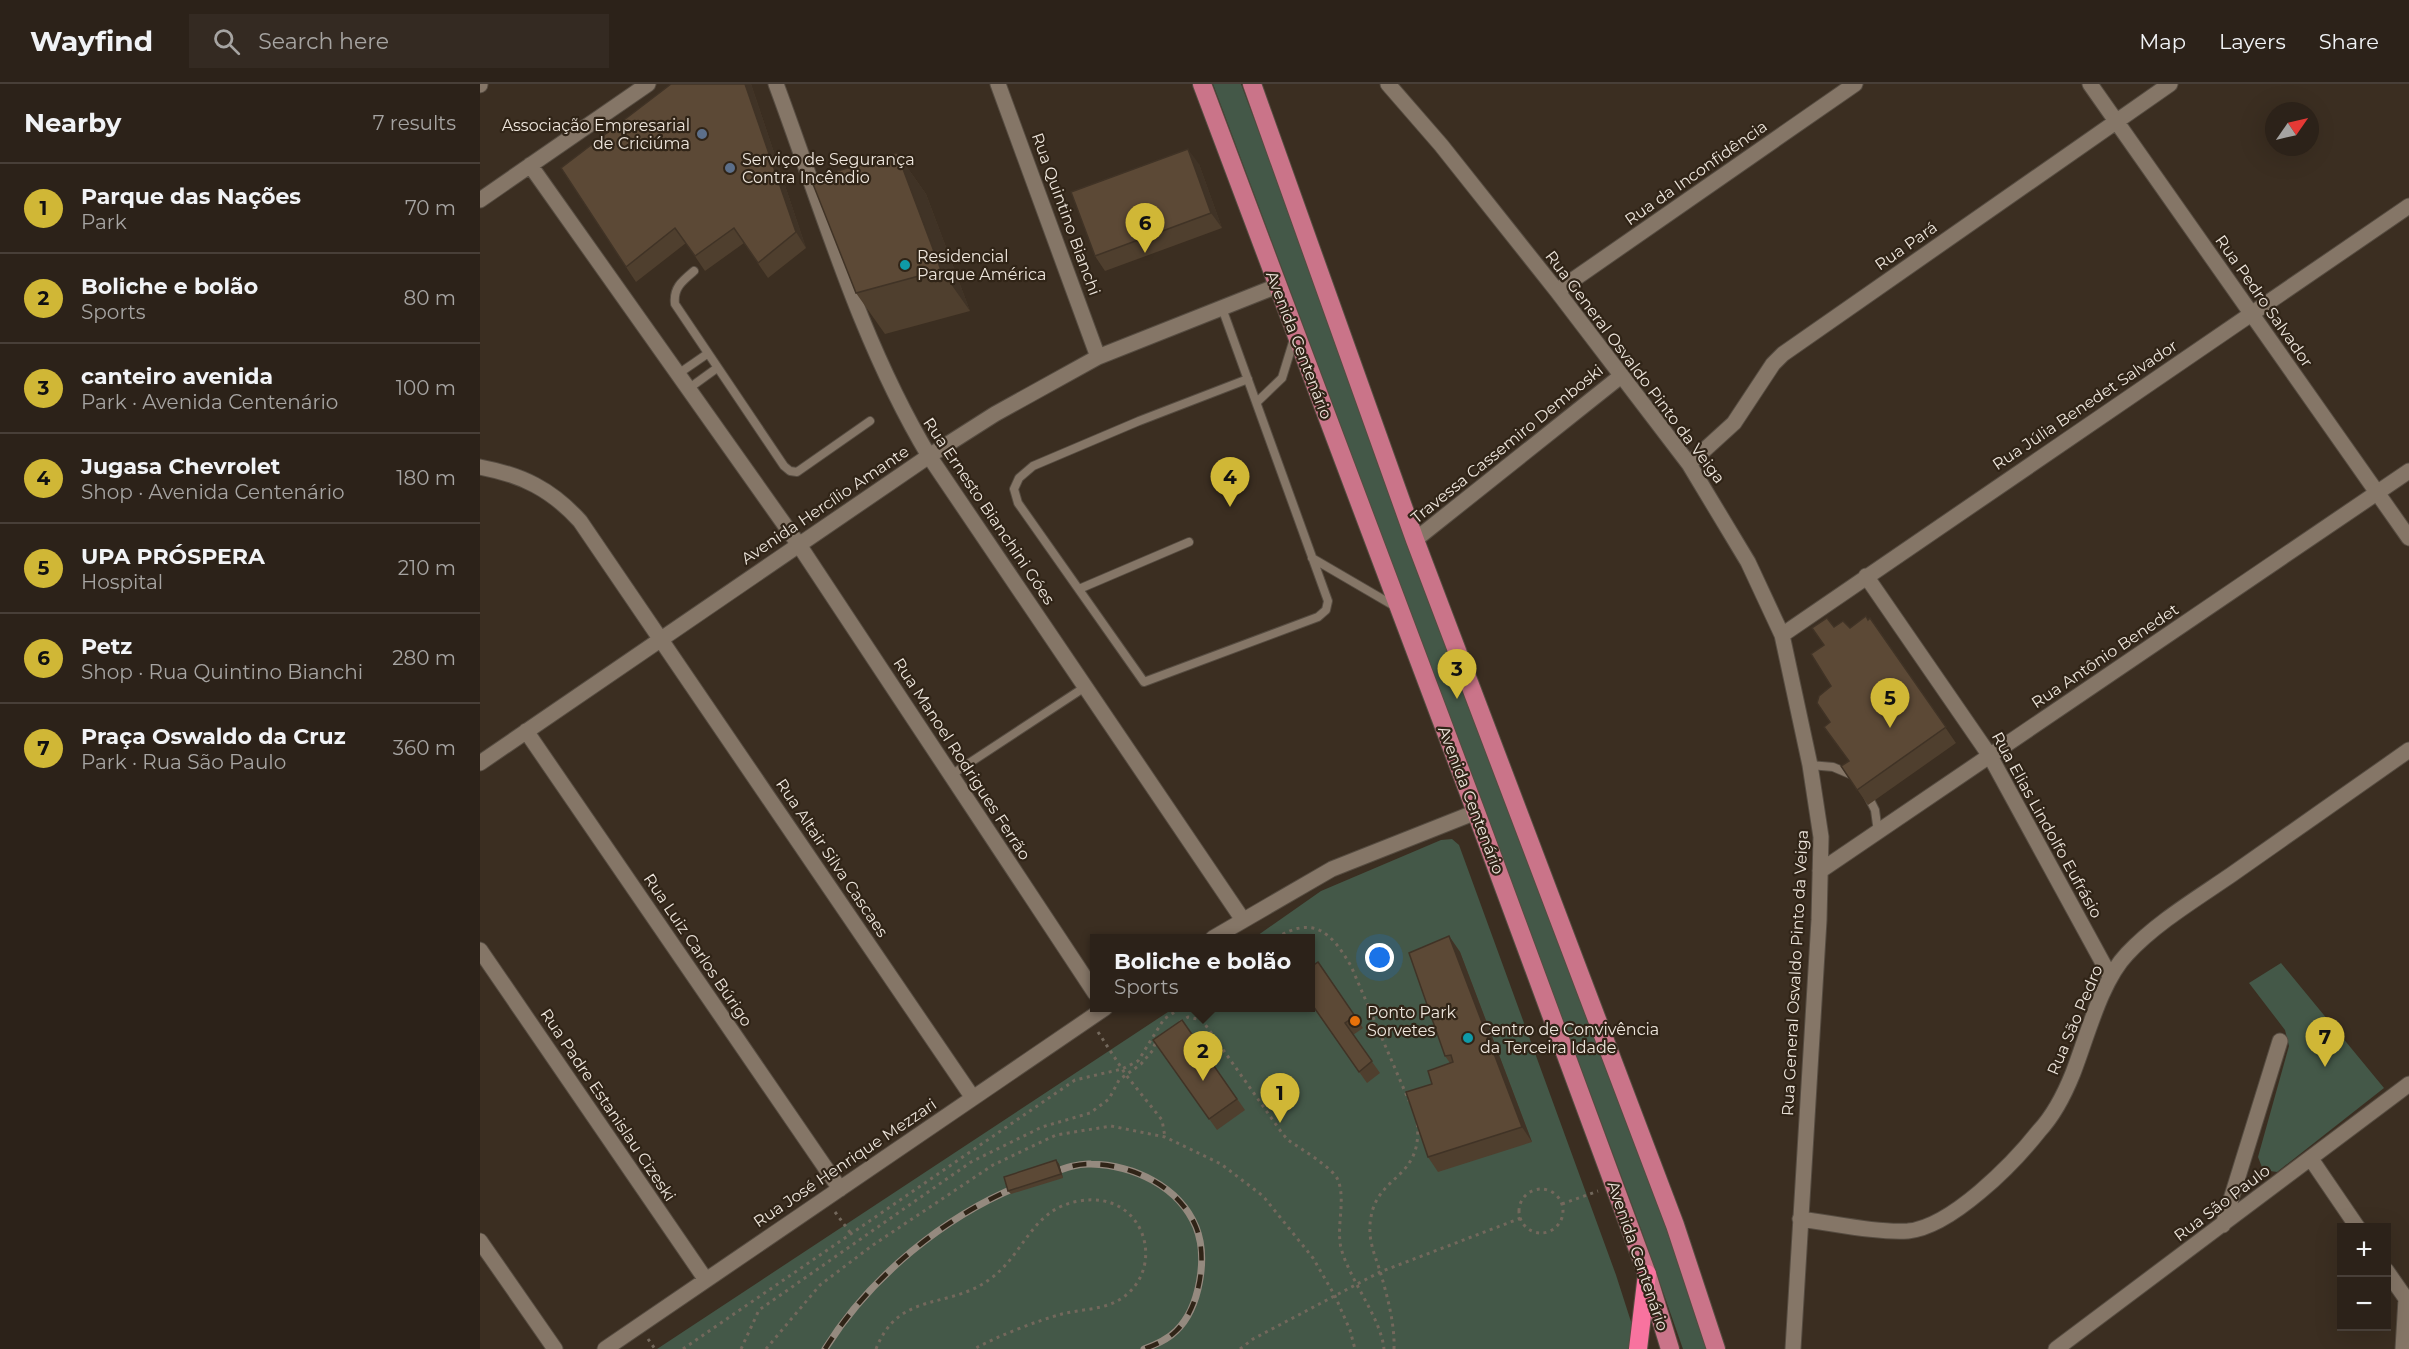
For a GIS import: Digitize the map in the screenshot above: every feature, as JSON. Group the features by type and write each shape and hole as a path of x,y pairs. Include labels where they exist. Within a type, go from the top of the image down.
{"highway":[{"path":"1638,1349 1647,1274"}],"main road":[{"name":"Avenida Centenário","path":"1202,84 1647,1274 1670,1349"},
{"path":"1252,84 1415,540 1675,1225 1716,1349"}],"street":[{"path":"480,200 648,84"},
{"name":"Rua Ernesto Bianchini Góes","path":"776,84 878,358 903,413 929,456 1243,920"},
{"name":"Rua Quintino Bianchi","path":"998,84 1098,357"},
{"name":"Rua General Osvaldo Pinto da Veiga","path":"1388,84 1441,145 1557,291 1689,464 1748,562 1782,634 1819,813 1820,871 1793,1349"},
{"name":"Rua da Inconfidência","path":"1557,291 1855,84"},
{"name":"Rua Pedro Salvador","path":"2090,84 2409,538"},
{"name":"Rua Pará","path":"1689,464 1734,423 1773,364 1783,354 2170,84"},
{"path":"530,165 799,545"},
{"name":"Rua Júlia Benedet Salvador","path":"1782,634 2409,206"},
{"name":"Avenida Hercílio Amante","path":"480,763 994,414 1098,357 1277,286"},
{"name":"Travessa Cassemiro Demboski","path":"1415,540 1621,376"},
{"name":"Rua Altair Silva Cascaes","path":"480,467 522,478 563,502 591,535 973,1098"},
{"name":"Rua Antônio Benedet","path":"1820,871 2409,471"},
{"name":"Rua Manoel Rodrigues Ferrão","path":"799,545 1090,985"},
{"name":"Rua Elias Lindolfo Eufrásio","path":"1866,576 1990,756 2110,976"},
{"name":"Rua Luiz Carlos Búrigo","path":"526,731 840,1189"},
{"name":"Rua São Pedro","path":"1800,1219 1908,1231 1926,1227 1957,1208 1992,1180 2041,1130 2057,1106 2071,1077 2110,976 2128,952 2177,913 2409,750"},
{"path":"1222,934 1332,869 1476,812"},
{"name":"Rua Padre Estanislau Cizeski","path":"480,950 706,1280"},
{"name":"Rua José Henrique Mezzari","path":"605,1349 1099,1012"},
{"path":"2223,1225 2280,1041"},
{"name":"Rua São Paulo","path":"2056,1349 2409,1084"},
{"path":"2311,1159 2355,1223"},
{"path":"480,1241 555,1349"},
{"path":"2391,1277 2408,1301 2403,1349"}],"lane":[{"path":"694,271 679,285 674,295 675,304 784,466 790,471 798,472 870,421"},
{"path":"1222,308 1328,601 1326,610 1318,617 1144,682 1018,503 1014,489 1019,478 1033,466 1139,421 1248,380"},
{"path":"1257,402 1282,378 1295,334"},
{"path":"678,374 707,354"},
{"path":"688,389 717,368"},
{"path":"1079,589 1189,542"},
{"path":"1312,558 1399,609"},
{"path":"951,775 1085,687"},
{"path":"1810,765 1833,767 1846,771 1856,778"},
{"path":"1862,787 1875,810 1878,832"}],"path":[{"path":"1285,934 1305,926 1318,929 1342,950 1411,1106"},
{"path":"683,1349 1076,1080 1122,1069 1138,1061 1164,1019 1175,1012"},
{"path":"1172,1027 1188,1017 1202,1020 1288,1140 1333,1172 1338,1180 1341,1196 1338,1229 1341,1249 1383,1338 1384,1349"},
{"path":"1089,1018 1126,1075 1162,1120 1165,1137"},
{"path":"741,1349 759,1310 971,1162 1042,1127 1090,1113 1109,1099 1119,1080 1141,1064 1153,1050 1157,1037 1164,1032"},
{"path":"1394,1349 1389,1305 1369,1232 1371,1214 1376,1201 1386,1187 1404,1172 1411,1162 1416,1149 1418,1133 1416,1116"},
{"path":"766,1349 820,1285 873,1245 993,1165 1056,1135 1111,1126 1165,1137 1221,1164 1263,1196 1313,1258 1335,1296 1350,1330 1355,1349"},
{"path":"1563,1204 1614,1186"},
{"path":"1538,1189 1553,1192 1563,1204 1564,1211 1558,1226 1545,1233 1530,1230 1521,1218 1521,1203 1531,1192 1538,1189"},
{"path":"826,1198 852,1235"},
{"path":"876,1349 881,1336 893,1319 938,1299 963,1295 989,1281 1005,1268 1033,1227 1063,1204 1097,1200 1113,1201 1128,1210 1143,1235 1145,1247 1144,1263 1132,1289 1108,1306 1061,1314 974,1349"},
{"path":"1240,1349 1253,1339 1380,1272 1521,1218"}],"green space":[{"path":"1213,84 1241,84 1566,951 1711,1349 1683,1349 1641,1229"},
{"path":"1452,839 1459,845 1616,1275 1634,1331 1636,1349 657,1349 1168,1012 1315,1012 1315,934 1260,934 1321,891 1441,840"},
{"path":"2281,963 2384,1088 2277,1172 2263,1170 2258,1157 2289,1046 2285,1030 2249,983"}],"building":[{"name":"Associação Empresarial de Criciúma","path":"671,84 745,84 796,232 758,263 734,228 695,256 675,228 626,267 561,168"},
{"path":"1188,149 1211,213 1095,256 1071,192"},
{"path":"897,153 941,270 856,293 811,179"},
{"path":"1866,616 1868,620 1870,618 1946,727 1857,790 1841,766 1849,761 1824,727 1830,722 1817,703 1819,696 1831,686 1811,654 1824,645 1812,628 1827,618 1834,627 1843,621 1850,628"},
{"name":"Centro de Convivência da Terceira Idade","path":"1449,936 1522,1127 1428,1157 1406,1092 1432,1084 1428,1071 1453,1062 1451,1055 1445,1056 1409,953"},
{"path":"1318,962 1355,1016 1345,1023 1372,1061 1359,1072 1315,1009 1315,964"},
{"path":"1182,1020 1237,1099 1209,1119 1153,1040"},
{"path":"1056,1160 1061,1174 1008,1191 1004,1177"}],"railway":[{"path":"1046,1175 1085,1164 1123,1168 1153,1180 1166,1189 1178,1200 1196,1227 1200,1239 1201,1267 1200,1282 1191,1309 1176,1331 1165,1340 1144,1349"},
{"path":"825,1349 864,1297 912,1251 966,1213 1024,1184"}],"place":[{"name":"Associação Empresarial de Criciúma","path":"702,134"},
{"name":"Serviço de Segurança Contra Incêndio","path":"730,168"},
{"name":"Petz","path":"1145,253"},
{"name":"Residencial Parque América","path":"905,265"},
{"name":"Jugasa Chevrolet","path":"1230,507"},
{"name":"canteiro avenida","path":"1457,699"},
{"name":"UPA PRÓSPERA","path":"1890,728"},
{"name":"Ponto Park Sorvetes","path":"1355,1021"},
{"name":"Centro de Convivência da Terceira Idade","path":"1468,1038"},
{"name":"Praça Oswaldo da Cruz","path":"2325,1067"},
{"name":"Boliche e bolão","path":"1203,1081"},
{"name":"Parque das Nações","path":"1280,1123"}]}
